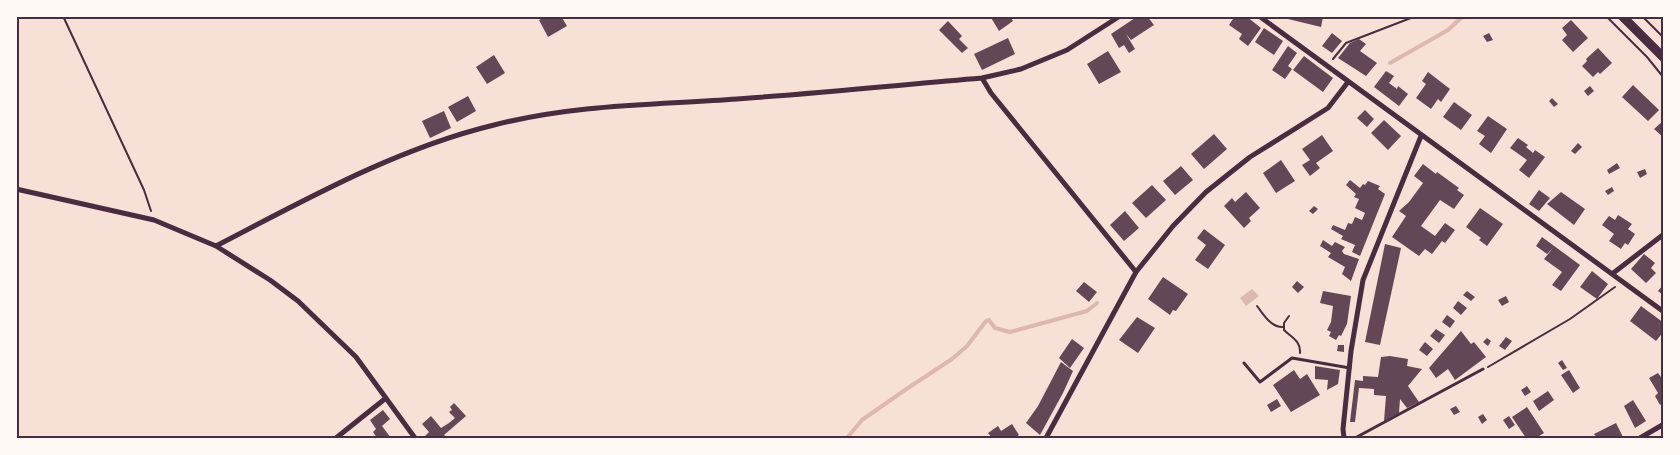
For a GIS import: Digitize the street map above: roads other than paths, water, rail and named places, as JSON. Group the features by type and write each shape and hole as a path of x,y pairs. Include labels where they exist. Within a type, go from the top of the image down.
{"main road":[{"path":"1622,16 1664,58"}],"street":[{"path":"216,246 350,178 456,136 494,125 587,108 737,99 982,78 1021,69 1067,50 1120,16"},
{"path":"1261,17 1664,312"},
{"path":"982,78 991,93 1136,272"},
{"path":"1046,438 1136,272 1173,226 1206,192 1250,157 1328,108 1348,82"},
{"path":"1344,438 1350,368 1363,280 1422,135"},
{"path":"16,189 154,220 216,246 270,280 298,301 356,357 415,438"},
{"path":"1612,274 1664,234"},
{"path":"336,438 386,398"},
{"path":"1640,438 1664,424"}],"lane":[{"path":"1244,363 1260,382 1292,358 1350,368"},
{"path":"1355,438 1483,369"}],"waterway":[{"path":"1390,63 1448,30 1463,16"},
{"path":"847,438 862,420 952,359 967,346 986,321 989,320 995,328 1010,332 1087,311 1097,303"}]}
